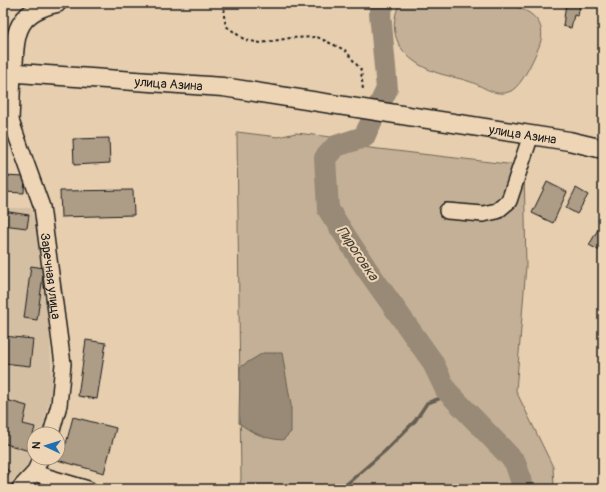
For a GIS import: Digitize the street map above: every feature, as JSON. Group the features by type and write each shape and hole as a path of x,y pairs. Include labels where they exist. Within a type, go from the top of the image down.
{"main road":[{"path":"8,72 15,38 23,20 34,10 57,3"},
{"name":"улица Азина","path":"8,72 223,88 531,135 603,149"}],"street":[{"path":"7,124 8,72"},
{"name":"Заречная улица","path":"7,124 42,207 63,364 60,404 53,426"},
{"path":"447,211 483,214 497,211 509,201 531,135"},
{"path":"20,489 34,473 37,466"},
{"path":"34,473 88,489"}],"path":[{"path":"225,3 224,16 226,26 245,40 261,43 290,38 317,37 345,50 361,70 363,90"}],"shaded area":[{"path":"400,3 509,3 525,10 536,19 542,36 537,51 519,84 511,91 505,93 490,91 471,82 435,72 411,59 398,43 395,34 394,24"},
{"path":"237,132 278,137 296,133 340,138 353,146 524,166 526,266 516,391 553,467 554,489 238,489 241,480"},
{"path":"3,208 31,208 48,283 52,390 43,426 26,426 26,466 28,466 6,489 3,489"},
{"path":"263,353 282,353 291,405 291,432 283,440 259,435 239,423 240,367"}],"building":[{"path":"566,3 580,5 578,16 574,15 571,28 563,26"},
{"path":"109,138 110,163 74,165 73,139"},
{"path":"3,176 25,177 24,193 3,192"},
{"path":"547,182 567,192 553,223 532,213"},
{"path":"576,188 588,195 577,214 566,208"},
{"path":"133,190 134,215 61,217 60,191"},
{"path":"3,211 29,215 27,228 3,225"},
{"path":"603,221 603,250 602,252 589,245"},
{"path":"31,266 44,268 37,320 24,318"},
{"path":"3,336 33,339 30,366 3,363"},
{"path":"86,340 106,343 97,399 78,396"},
{"path":"3,399 27,406 23,424 31,426 26,426 26,450 3,443"},
{"path":"73,417 116,428 104,473 66,462 66,444"},
{"path":"3,466 10,472 3,482"}],"waterway":[{"name":"Пироговка","path":"384,3 380,13 387,89 364,137 336,146 325,158 328,209 366,268 432,361 446,390 515,462 522,483 520,489"},
{"path":"341,489 385,451 415,421 427,403 441,398 446,390"}]}
